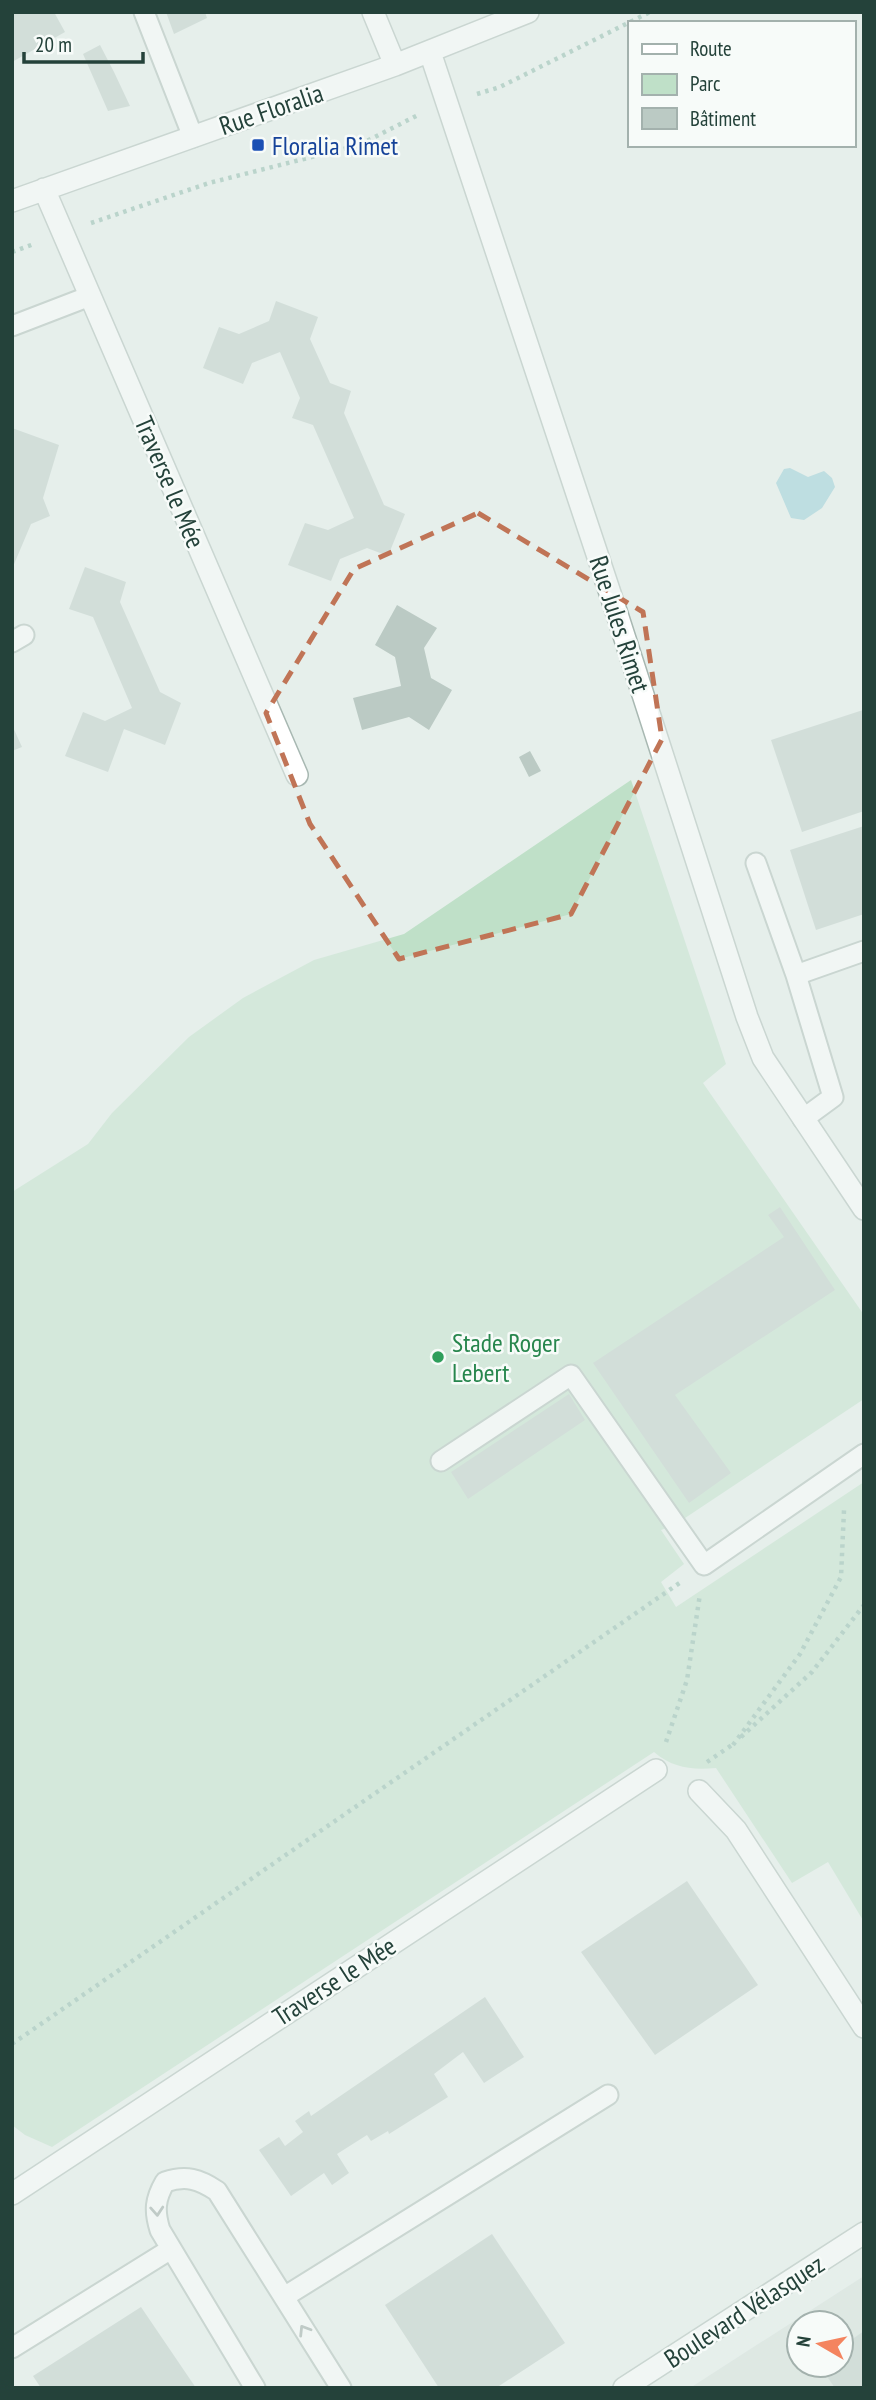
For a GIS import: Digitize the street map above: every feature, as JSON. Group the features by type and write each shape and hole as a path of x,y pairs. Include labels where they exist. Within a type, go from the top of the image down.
{"street":[{"path":"373,12 396,65"},
{"name":"Rue Floralia","path":"12,201 396,65 528,12"},
{"name":"Rue Jules Rimet","path":"430,52 762,1058 803,1119 854,1180 864,1209"},
{"name":"Traverse le Mée","path":"44,189 297,775"},
{"name":"Traverse le Mée","path":"12,2194 656,1770"},
{"path":"699,1791 736,1830 864,2027"},
{"name":"Boulevard Vélasquez","path":"624,2388 864,2234"}],"lane":[{"path":"144,12 193,137"},
{"path":"12,326 90,296"},
{"path":"756,863 796,975 833,1097 803,1119"},
{"path":"796,975 864,951"},
{"path":"441,1461 570,1375 704,1565 864,1454"},
{"path":"284,2297 608,2095"},
{"path":"255,2388 170,2249 156,2218 156,2197 165,2182 182,2176 201,2181 217,2191 341,2388"},
{"path":"12,2348 170,2249"}],"path":[{"path":"632,21 650,12"},
{"path":"474,94 500,87 628,23"},
{"path":"12,252 209,183 359,145 421,114"},
{"path":"733,1745 800,1654 841,1577 844,1510 824,1482"},
{"path":"704,1565 687,1680 656,1770 703,1766 733,1745 812,1672 864,1605"},
{"path":"12,2044 704,1565"}],"highlighted area":[{"path":"478,513 643,612 662,739 571,914 399,959 310,824 266,713 354,569"}],"shaded area":[{"path":"864,2276 864,2388 690,2388 785,2327 785,2379 855,2379 855,2309 813,2309"}],"green space":[{"name":"Stade Roger Lebert","path":"631,780 726,1064 703,1083 864,1315 864,1399 676,1524 661,1530 684,1564 661,1582 676,1607 864,1482 864,1922 828,1862 792,1883 716,1768 683,1767 668,1762 654,1752 52,2147 25,2135 12,2125 12,1192 88,1144 112,1113 189,1037 243,998 314,960 404,934"}],"water":[{"path":"790,468 808,477 824,471 832,478 835,487 822,508 804,520 791,518 776,483 784,469"}],"building":[{"path":"12,12 54,12 65,32 12,62"},
{"path":"166,12 205,12 207,18 174,34"},
{"path":"100,45 130,106 108,111 83,54"},
{"path":"276,301 318,317 310,339 330,383 351,391 344,413 384,505 405,514 388,556 367,548 340,559 331,581 288,565 305,523 328,530 354,518 313,425 292,418 300,398 280,352 252,363 243,384 203,368 219,327 239,334 269,321"},
{"path":"12,428 59,445 43,498 50,516 31,524 12,569"},
{"path":"85,567 126,582 120,602 160,692 181,703 165,745 124,729 108,772 65,756 83,712 105,721 132,708 93,617 69,609"},
{"path":"397,605 437,628 424,648 431,678 452,690 429,730 409,717 362,730 353,698 401,686 395,657 375,645"},
{"path":"863,710 864,811 802,832 771,740"},
{"path":"12,725 22,747 12,751"},
{"path":"530,751 541,771 529,777 519,757"},
{"path":"864,826 864,914 816,930 790,850"},
{"path":"780,1207 835,1290 675,1395 731,1473 689,1503 593,1363 784,1237 768,1215"},
{"path":"569,1394 585,1420 468,1499 451,1472"},
{"path":"687,1881 758,1985 655,2055 581,1952"},
{"path":"485,1997 524,2057 484,2083 463,2052 434,2074 448,2097 389,2134 388,2131 371,2141 367,2135 337,2154 349,2173 332,2185 324,2173 291,2196 259,2150 279,2137 285,2146 303,2132 295,2121 309,2111 311,2116"},
{"path":"492,2234 565,2343 496,2388 439,2388 385,2305"},
{"path":"141,2307 196,2388 41,2388 33,2376"},
{"path":"864,2331 864,2388 835,2388 829,2379 855,2379 855,2337"}],"place":[{"name":"Floralia Rimet","path":"258,145"},
{"name":"Stade Roger Lebert","path":"438,1357"}]}
